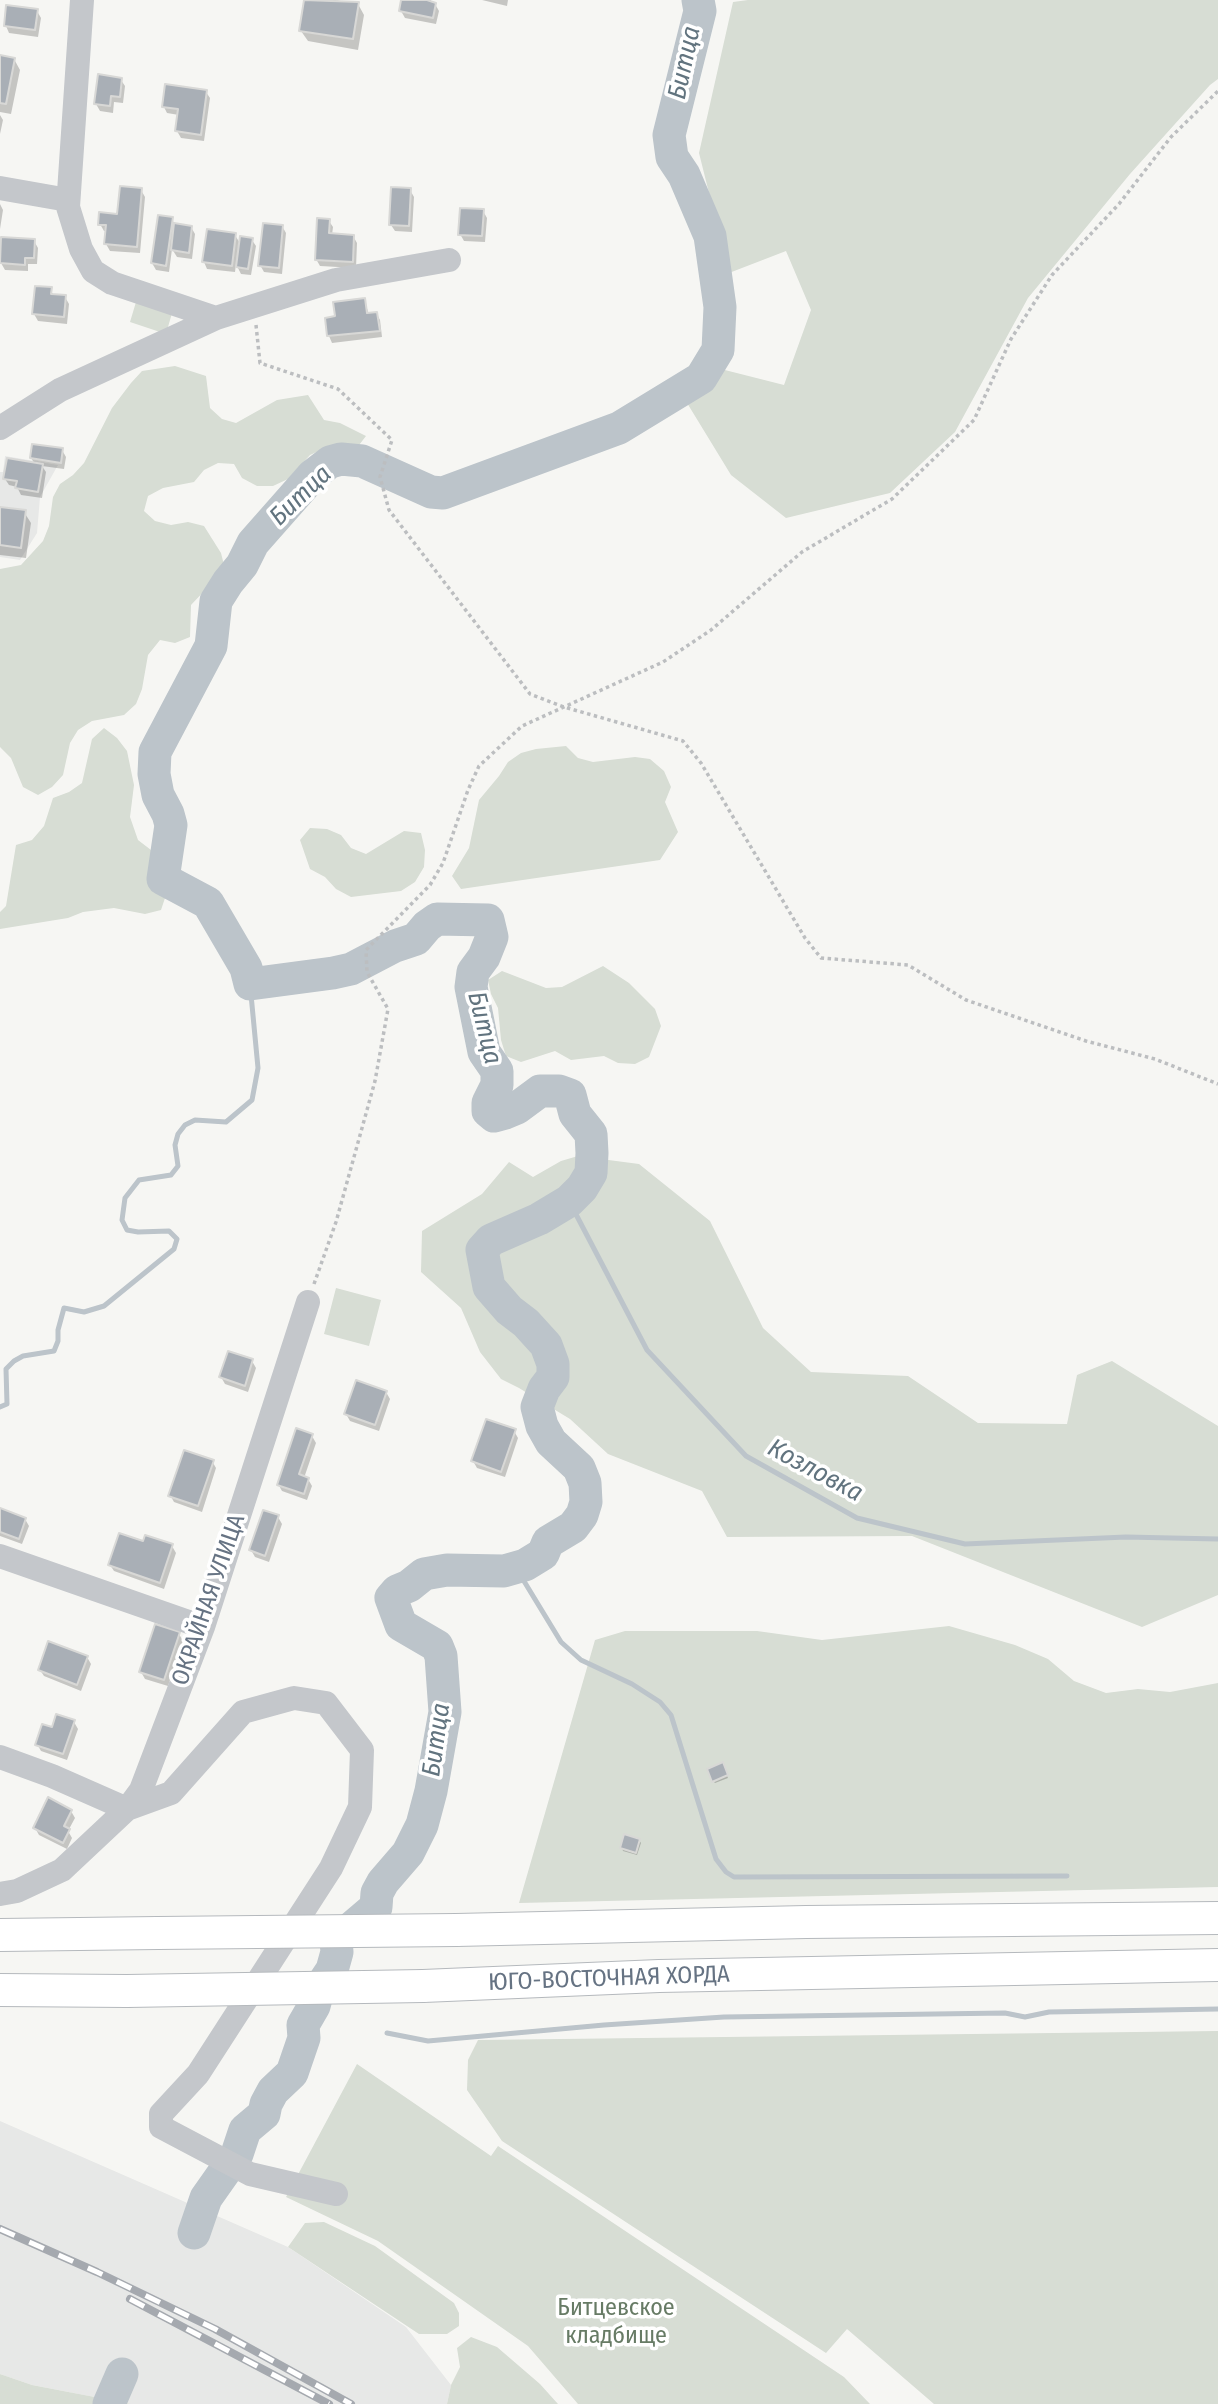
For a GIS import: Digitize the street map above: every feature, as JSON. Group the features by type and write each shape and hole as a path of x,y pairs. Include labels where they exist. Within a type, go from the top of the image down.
{"main road":[{"path":"0,1935 456,1930 806,1922 1218,1919"},
{"name":"ЮГО-ВОСТОЧНАЯ ХОРДА","path":"0,1990 127,1991 423,1986 659,1976 1218,1965"}],"street":[{"path":"82,0 68,200 81,248 93,271 112,283 216,318"},
{"path":"0,188 68,200"},
{"path":"0,428 60,390 216,318 336,280 449,260"},
{"name":"ОКРАЙНАЯ УЛИЦА","path":"0,1894 17,1891 62,1870 127,1810 141,1790 203,1627 308,1302"},
{"path":"0,1556 203,1627"},
{"path":"0,1757 52,1776 127,1810 171,1793 243,1712 294,1698 326,1703 362,1750 360,1807 331,1868 198,2074 161,2114 161,2127 250,2174 336,2194"}],"path":[{"path":"308,1302 336,1222 375,1081 388,1009 367,972 366,950 430,885 443,863 479,766 522,726 663,662 710,630 802,552 892,499 974,420 1011,339 1052,275 1119,204 1171,137 1218,91"},
{"path":"254,306 260,363 338,389 392,440 380,477 389,510 530,694 564,707 683,741 701,762 805,938 821,958 908,965 966,1000 1086,1041 1155,1059 1218,1084"}],"shaded area":[{"path":"5,456 58,465 40,497 37,533 20,560 0,557 0,472 3,472"},
{"path":"0,2121 288,2247 406,2327 451,2385 447,2404 131,2404 32,2385 0,2374"}],"green space":[{"path":"1218,0 1218,79 1130,174 1028,298 955,432 890,493 786,518 731,475 684,398 713,367 784,385 811,310 786,251 729,273 699,153 733,2"},
{"path":"136,302 172,313 166,334 130,322"},
{"path":"175,366 206,376 210,408 222,419 236,423 277,400 308,395 324,420 340,423 366,436 356,449 341,446 325,448 310,455 288,479 273,486 257,486 242,478 234,464 218,463 204,470 194,482 163,488 148,496 144,511 155,521 171,525 188,522 204,526 221,553 225,569 191,605 190,637 175,643 160,640 148,655 142,689 136,704 124,715 92,721 78,730 70,743 63,775 52,787 38,795 23,787 11,758 0,747 0,569 21,565 43,541 49,526 53,497 60,484 84,463 112,408 131,383 142,371"},
{"path":"104,728 117,738 127,751 134,785 130,817 138,840 151,850 151,866 156,883 166,895 161,910 145,914 114,908 0,929 0,912 6,906 16,845 32,840 44,826 53,798 82,783 92,739"},
{"path":"566,746 578,758 593,762 635,757 650,759 664,771 671,787 665,802 678,832 660,860 461,889 452,876 469,848 479,800 508,762 521,753"},
{"path":"310,828 327,829 341,835 351,848 366,854 404,831 421,833 425,850 424,867 415,882 401,891 351,897 310,869 300,840"},
{"path":"603,966 629,983 655,1009 661,1026 649,1057 635,1064 618,1063 604,1056 571,1060 555,1051 521,1062 506,1056 501,1040 498,1008 488,980 502,971 546,988 562,987"},
{"path":"578,1156 639,1164 710,1221 763,1328 811,1372 908,1376 978,1423 1067,1424 1077,1375 1112,1361 1218,1426 1218,1595 1142,1627 912,1536 727,1537 702,1491 608,1454 570,1419 501,1379 480,1352 461,1308 421,1272 422,1231 482,1194 509,1162 533,1177 561,1161"},
{"path":"336,1288 381,1300 369,1346 324,1334"},
{"path":"949,1626 1015,1645 1048,1659 1074,1681 1106,1693 1138,1689 1170,1692 1218,1683 1218,1887 519,1903 595,1640 625,1631 757,1631 822,1640"},
{"path":"1218,2031 1218,2404 934,2404 847,2329 826,2353 502,2141 467,2090 468,2060 478,2040"},
{"name":"Битцевское кладбище","path":"357,2064 491,2156 498,2146 844,2377 870,2404 578,2404 528,2346 378,2241 286,2197"},
{"path":"324,2222 375,2246 454,2303 459,2313 459,2326 447,2334 419,2334 288,2247 305,2223"},
{"path":"471,2337 497,2347 540,2384 558,2404 447,2404 451,2385 460,2367 457,2348"},
{"path":"0,2374 32,2385 131,2404 0,2404"}],"building":[{"path":"304,0 359,2 353,39 299,31"},
{"path":"401,0 427,0 436,3 433,18 399,11"},
{"path":"6,5 38,9 35,30 4,26"},
{"path":"0,55 15,58 6,104 0,103"},
{"path":"98,74 122,78 120,97 111,96 110,106 94,104"},
{"path":"165,84 207,90 201,135 175,131 178,109 162,107"},
{"path":"120,186 142,188 137,247 104,244 106,225 98,225 99,212 117,214"},
{"path":"391,187 411,188 409,226 389,225"},
{"path":"460,208 484,209 482,236 458,235"},
{"path":"158,215 173,217 166,266 151,263"},
{"path":"317,218 330,219 329,233 354,235 353,262 315,260"},
{"path":"174,223 192,226 189,253 171,250"},
{"path":"263,223 283,225 279,268 258,266"},
{"path":"207,229 236,233 232,266 202,262"},
{"path":"240,236 253,238 248,269 236,267"},
{"path":"1,237 35,239 34,258 25,258 25,265 0,263"},
{"path":"35,286 52,287 51,294 66,295 64,317 32,314"},
{"path":"365,298 367,313 377,312 380,331 327,336 325,318 335,316 333,302"},
{"path":"32,444 63,448 61,463 30,458"},
{"path":"7,458 43,464 38,492 15,488 17,481 3,479"},
{"path":"0,507 26,510 21,548 0,545"},
{"path":"228,1351 253,1359 245,1386 219,1377"},
{"path":"356,1380 387,1391 375,1425 344,1414"},
{"path":"486,1419 516,1429 501,1472 471,1461"},
{"path":"296,1428 313,1434 299,1474 309,1478 304,1494 277,1485"},
{"path":"184,1450 214,1460 198,1506 168,1496"},
{"path":"0,1508 26,1518 19,1539 0,1532"},
{"path":"263,1510 279,1515 265,1556 249,1550"},
{"path":"119,1533 143,1541 145,1535 173,1544 160,1583 108,1565"},
{"path":"155,1624 180,1632 164,1680 139,1672"},
{"path":"48,1641 88,1656 77,1685 38,1670"},
{"path":"56,1714 75,1720 63,1754 35,1745 42,1724 52,1727"},
{"path":"723,1762 728,1775 712,1782 707,1769"},
{"path":"48,1797 72,1810 64,1826 70,1829 63,1843 33,1828"},
{"path":"624,1834 640,1839 636,1853 620,1848"}],"waterway":[{"name":"Битца","path":"194,2233 206,2198 237,2154 245,2130 264,2114 273,2091 292,2073 304,2038 303,2025 314,2006 318,1991 332,1970 337,1952 336,1941 376,1907 377,1893 383,1882 408,1853 422,1825 445,1712 441,1656 437,1646 401,1625 391,1598 397,1591 409,1586 424,1574 447,1570 504,1571 525,1565 543,1554 548,1542 573,1527 582,1515 586,1502 585,1483 579,1468 551,1442 542,1426 537,1407 544,1389 553,1377 553,1364 546,1345 489,1287 482,1250 491,1240 539,1219 569,1201 582,1188 591,1173 592,1153 591,1134 575,1114 570,1095 559,1091 540,1091 517,1108 505,1113 494,1116 488,1111 488,1103 497,1085 497,1071 484,1052 471,987 473,972 484,957 492,937 488,920 437,919 416,939 395,946 351,969 250,984 246,968 208,903 163,879 171,825 158,795 154,774 155,752 211,646 216,601 242,565 253,543 313,475 330,462 341,459 362,461 431,492 443,493 619,428 701,378 718,350 720,307 710,236 684,175 672,157 669,135 700,11 698,0"},
{"path":"0,1407 7,1404 6,1369 23,1356 54,1351 64,1308 84,1312 104,1306 174,1249 177,1239 169,1231 127,1230 122,1220 125,1198 139,1180 171,1175 178,1166 175,1145 178,1134 185,1125 195,1120 226,1122 252,1100 258,1068 250,984"},
{"name":"Козловка","path":"569,1201 647,1350 746,1456 857,1518 965,1544 1126,1537 1218,1539"},
{"path":"516,1568 561,1642 581,1660 632,1684 660,1702 671,1715 716,1859 726,1872 734,1877 1067,1876"},
{"path":"387,2033 428,2041 724,2017 1005,2013 1025,2017 1049,2012 1218,2009"},
{"name":"Битца","path":"109,2404 122,2374"}],"railway":[{"path":"0,2229 215,2329 351,2404"},
{"path":"130,2299 329,2404"}]}
